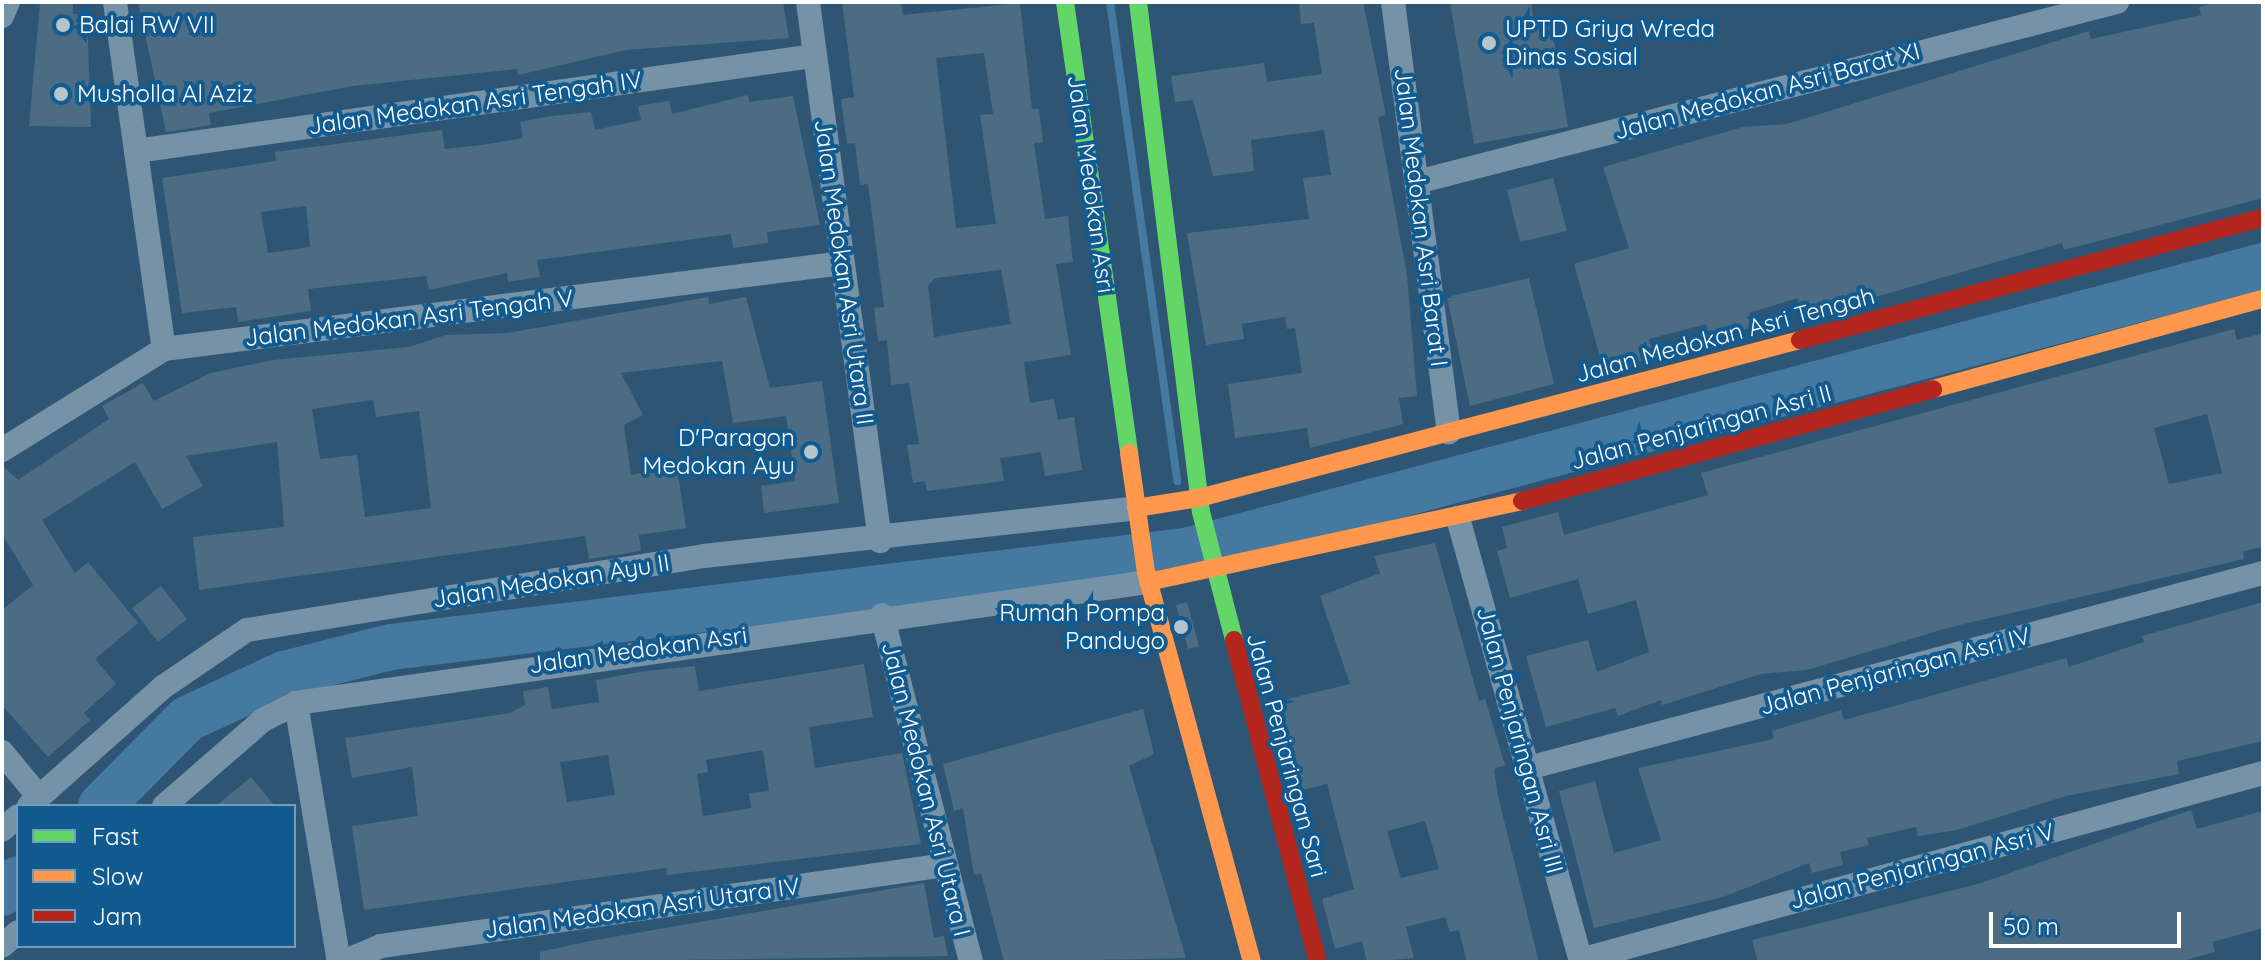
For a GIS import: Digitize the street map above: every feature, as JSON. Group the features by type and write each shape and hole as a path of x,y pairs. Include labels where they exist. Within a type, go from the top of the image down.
{"street":[{"path":"2,16 8,2"},
{"path":"115,2 164,349"},
{"name":"Jalan Medokan Asri Utara II","path":"808,2 880,541"},
{"name":"Jalan Medokan Asri","path":"166,804 263,720 296,703 1147,577 1065,2"},
{"path":"1138,2 1200,505 1212,566"},
{"name":"Jalan Medokan Asri Barat I","path":"1393,2 1449,432"},
{"name":"Jalan Medokan Asri Barat XI","path":"1417,182 2117,2"},
{"name":"Jalan Medokan Asri Tengah IV","path":"136,151 814,56"},
{"name":"Jalan Medokan Asri Tengah","path":"1200,505 1449,432 2263,218"},
{"name":"Jalan Medokan Asri Tengah V","path":"2,450 164,349 843,263"},
{"name":"Jalan Penjaringan Asri II","path":"1147,577 1458,518 2263,299"},
{"path":"1137,513 1200,505"},
{"name":"Jalan Medokan Ayu II","path":"34,801 163,687 247,630 704,556 880,541 1137,513"},
{"name":"Jalan Penjaringan Asri III","path":"1458,518 1580,961"},
{"name":"Jalan Penjaringan Sari","path":"1212,566 1318,962"},
{"name":"Jalan Penjaringan Asri IV","path":"1528,768 2263,573"},
{"path":"1147,577 1252,962"},
{"name":"Jalan Medokan Asri Utara I","path":"882,615 971,962"},
{"name":"Jalan Medokan Asri Utara IV","path":"296,703 341,962 381,946 946,865"},
{"path":"2,752 34,801"},
{"name":"Jalan Penjaringan Asri V","path":"1580,961 2263,773"}],"building":[{"path":"40,2 73,2 73,14 87,14 91,127 29,126"},
{"path":"138,2 783,2 789,38 626,50 518,75 517,69 353,86 209,113 211,125 166,132"},
{"path":"842,2 901,2 903,15 1020,3 1032,109 1039,109 1043,142 1034,143 1045,219 1068,216 1073,262 1056,264 1071,355 1024,362 1030,403 1054,399 1058,420 1074,417 1082,470 1045,476 1041,452 1000,458 1004,481 927,491 925,481 913,483 907,445 919,444 909,383 891,385 887,340 878,341 874,308 884,307 868,184 860,185 855,143 847,144 841,99 854,97","holes":["984,53 993,114 980,115 996,224 956,228 936,58","1001,270 1011,324 934,337 928,286 935,278"]},
{"path":"1299,2 1363,2 1386,115 1378,117 1407,275 1417,396 1399,398 1403,424 1310,448 1307,428 1235,438 1228,384 1302,373 1295,328 1287,329 1285,317 1242,324 1244,339 1206,345 1187,233 1309,219 1303,178 1331,175 1324,130 1251,140 1254,171 1213,176 1193,100 1175,102 1171,76 1264,63 1267,82 1322,74 1314,23 1301,24"},
{"path":"1450,2 1531,2 1534,23 1551,20 1568,127 1474,144"},
{"path":"2218,2 2263,2 2263,198 2064,250 2062,243 1803,318 1797,298 1749,313 1753,327 1711,339 1706,324 1649,339 1654,358 1604,371 1574,264 1629,248 1603,167 1743,127 1787,124 2089,31 2091,39 2201,15 2199,7"},
{"path":"748,95 749,102 793,96 820,225 767,232 768,243 733,248 731,234 537,260 540,277 508,282 507,273 429,290 426,276 308,289 311,311 238,322 236,307 182,313 162,178 276,161 275,152 442,130 445,149 481,145 523,138 520,122 552,116 591,112 595,130 641,120 638,106 669,101 672,114","holes":["306,206 310,247 268,253 261,212"]},
{"path":"1553,178 1567,231 1520,242 1507,190"},
{"path":"1529,278 1554,384 1470,406 1447,297"},
{"path":"708,297 709,304 746,297 770,388 822,381 839,503 764,513 761,486 795,481 786,416 733,423 722,361 621,373 643,415 624,425 631,475 677,467 686,528 639,535 641,551 589,559 585,536 199,590 193,537 284,527 277,442 186,456 203,486 162,509 135,462 42,520 75,573 88,562 138,623 95,659 116,684 84,713 90,720 48,757 2,705 2,610 33,585 2,534 2,465 18,480 109,419 102,406 143,383 154,401 211,373 273,360 409,347 446,335 508,333","holes":["373,400 376,417 419,411 431,508 365,517 357,455 320,459 312,409"]},
{"path":"2234,329 2237,340 2263,333 2263,547 2243,551 2244,559 1951,627 1807,670 1761,674 1662,705 1661,700 1618,716 1615,708 1546,727 1526,656 1588,640 1597,672 1649,652 1636,600 1588,614 1578,579 1510,598 1497,551 1507,548 1502,527 1558,512 1564,535 1708,495 1701,473","holes":["2207,414 2222,473 2169,484 2154,428"]},
{"path":"1435,543 1479,701 1485,699 1505,765 1494,769 1498,796 1539,962 1467,962 1459,930 1450,932 1445,917 1406,927 1414,958 1367,962 1362,941 1335,949 1322,899 1354,889 1327,784 1294,792 1271,703 1350,684 1320,596 1380,573 1374,556","holes":["1425,821 1439,869 1401,878 1387,831"]},
{"path":"161,586 187,619 158,642 132,608"},
{"path":"1187,602 1199,646 1188,649 1176,605"},
{"path":"2263,602 2263,741 2177,761 2179,774 2066,796 1957,830 1918,836 1916,827 1867,838 1869,845 1840,852 1843,865 1812,873 1809,863 1723,897 1594,928 1559,791 1595,781 1614,853 1661,840 1638,768 1774,739 1772,731 1841,710 1844,720 2066,658 2069,667 2144,642 2142,636"},
{"path":"864,664 873,717 809,727 815,768 902,753 921,844 667,875 666,868 364,910 352,826 418,816 412,767 352,778 345,738 510,713 525,705 523,691 548,687 552,709 599,702 596,680 646,671 695,666 699,691","holes":["763,750 769,791 749,793 751,808 703,816 697,774 708,772 706,760","608,755 615,795 567,802 560,762"]},
{"path":"1143,709 1154,754 1129,766 1186,958 1004,962 981,873 974,875 963,808 954,811 943,764"},
{"path":"251,777 273,804 218,804"},
{"path":"2191,810 2197,829 2263,811 2263,928 2212,942 2215,952 2178,962 1758,962 1752,940 1978,884"},
{"path":"924,883 934,938 944,936 948,956 540,962 540,952 585,942"}],"waterway":[{"path":"1110,2 1177,481"},
{"path":"103,804 187,719 284,674 391,647 1186,551 2263,266"},
{"path":"2,893 16,881"}],"traffic: fast":[{"path":"1065,2 1129,453"},
{"path":"1138,2 1201,512 1234,640"}],"traffic: slow":[{"path":"1933,389 2263,299"},
{"path":"1136,508 1199,498 1800,340"},
{"path":"1129,453 1146,572 1252,962"},
{"path":"1148,582 1522,501"}],"traffic: jam":[{"path":"1800,340 2263,218"},
{"path":"1522,501 1933,389"},
{"path":"1234,640 1318,962"}],"place":[{"name":"Balai RW VII","path":"63,25"},
{"name":"UPTD Griya Wreda Dinas Sosial","path":"1489,43"},
{"name":"Musholla Al Aziz","path":"61,94"},
{"name":"D'Paragon Medokan Ayu","path":"811,452"},
{"name":"Rumah Pompa Pandugo","path":"1181,627"}]}
